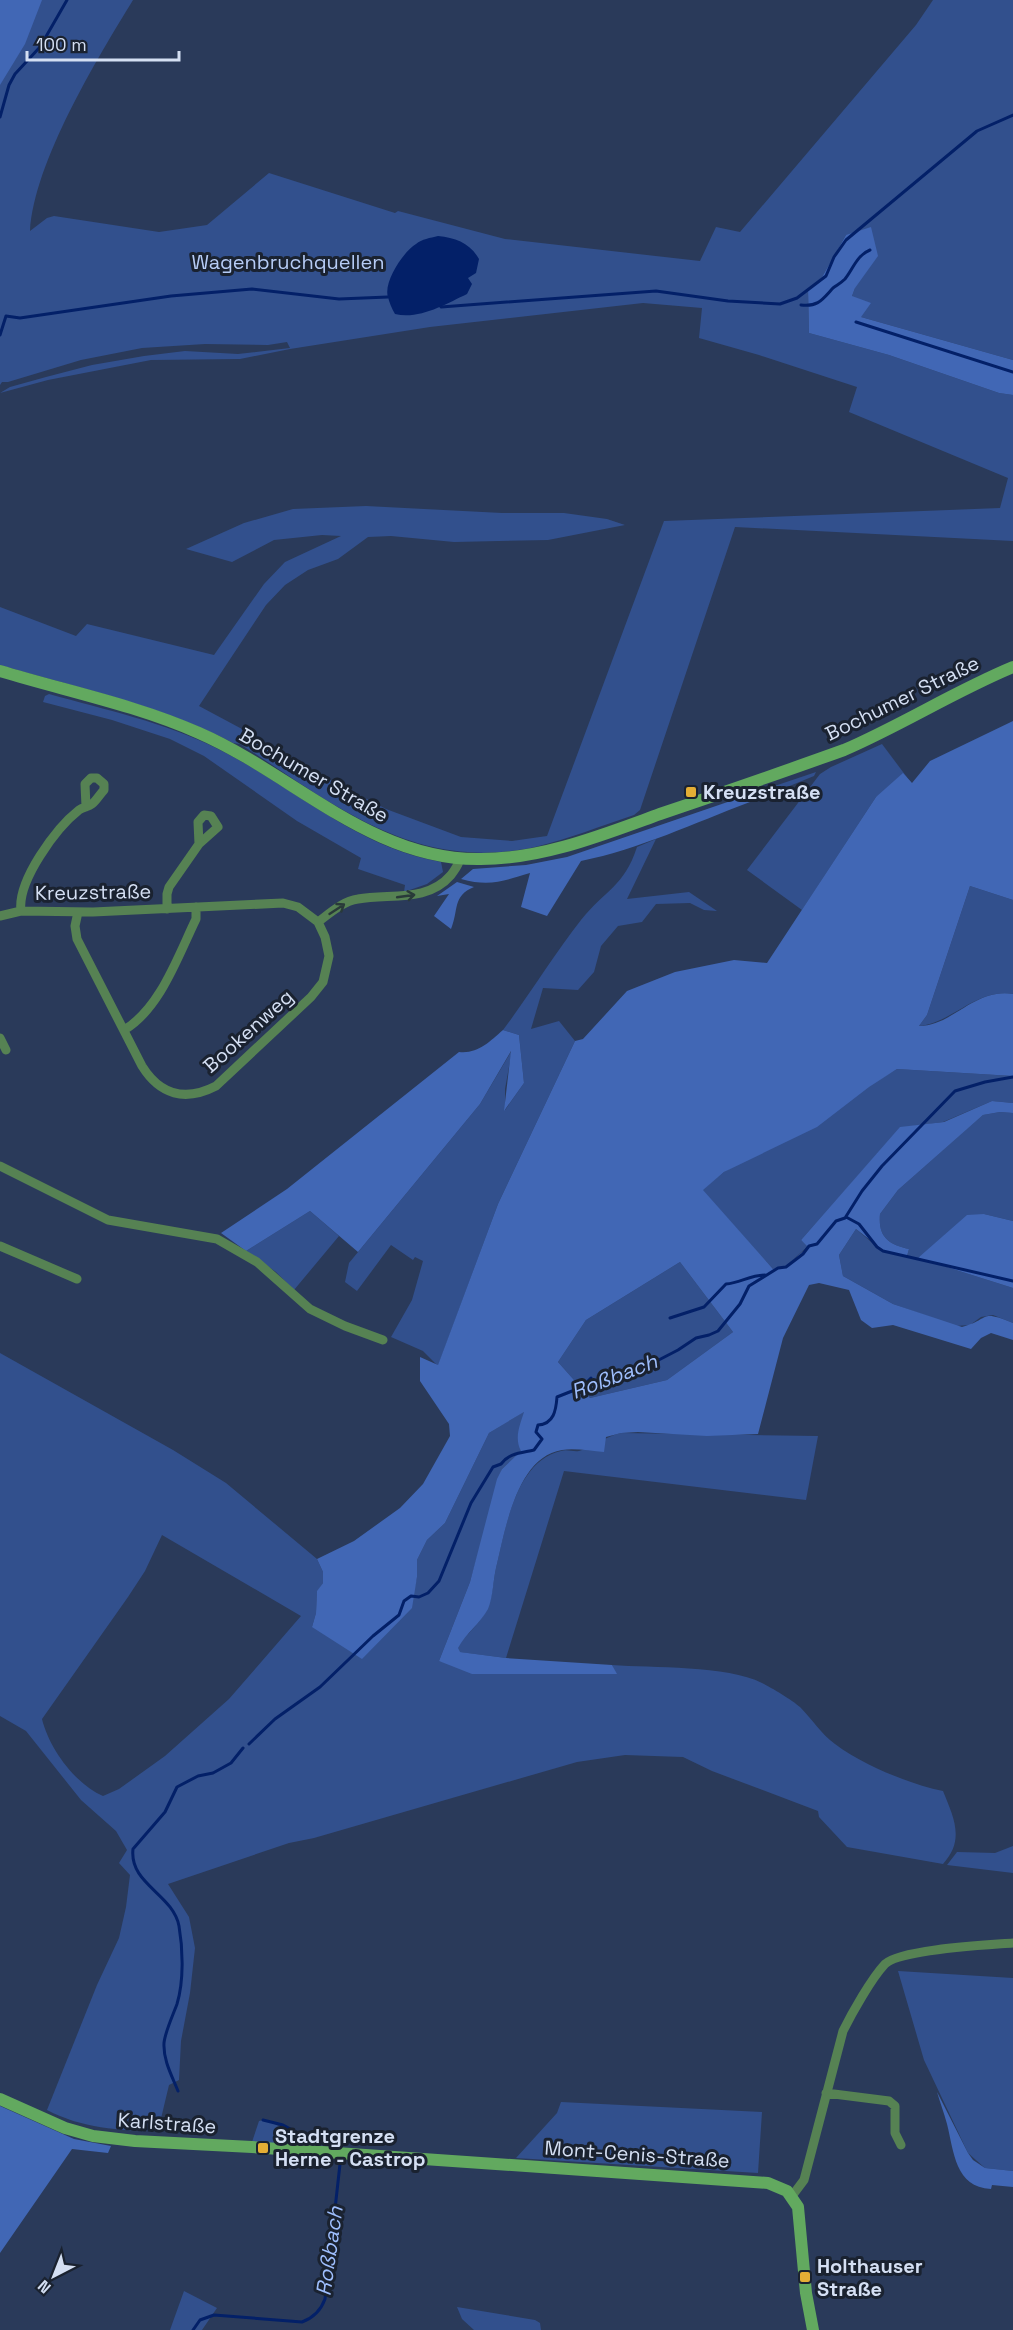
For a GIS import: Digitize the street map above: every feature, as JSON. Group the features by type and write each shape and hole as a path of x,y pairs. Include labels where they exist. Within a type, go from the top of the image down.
{"main road":[{"name":"Bochumer Straße","path":"0,672 132,709 198,733 238,752 337,814 371,832 417,850 460,858 509,857 566,846 736,789 854,746 1013,667"},
{"name":"Karlstraße","path":"0,2099 65,2128 93,2136 135,2141 339,2154"},
{"name":"Mont-Cenis-Straße","path":"339,2154 761,2182 780,2187 792,2196"},
{"path":"792,2196 800,2214 806,2293 813,2330"}],"street":[{"name":"Kreuzstraße","path":"21,912 25,881 58,831 80,809 86,807"},
{"name":"Kreuzstraße","path":"167,909 167,894 170,887 199,844"},
{"path":"318,922 350,901 359,898 406,896 437,887 458,866 460,858"},
{"name":"Kreuzstraße","path":"0,916 57,910 78,912 283,903 298,907 318,922"},
{"path":"124,1030 136,1022 156,1000 196,919 196,907"},
{"name":"Bookenweg","path":"78,912 75,926 77,939 142,1066 153,1081 160,1086 188,1095 204,1092 216,1086 318,990 326,974 328,957 325,937 318,922"},
{"path":"0,1038 6,1050"},
{"path":"0,1166 108,1220 217,1239 257,1262 309,1309 383,1340"},
{"path":"0,1246 77,1279"},
{"path":"792,2196 804,2180 843,2031 886,1963 910,1953 1013,1943"},
{"path":"826,2093 890,2101 895,2106 895,2133 901,2145"}],"green space":[{"name":"Wagenbruchquellen","path":"0,0 133,0 102,51 55,143 34,204 30,231 47,218 54,216 159,232 207,225 269,173 395,213 398,211 505,239 700,261 716,227 740,232 916,25 933,0 1013,0 1013,360 861,317 852,296 855,288 846,235 822,277 808,289 809,333 889,355 999,393 1013,395 1013,541 735,527 640,810 634,815 535,847 491,852 451,850 413,842 377,828 343,810 240,744 148,708 0,665 0,607 76,636 87,624 214,655 264,584 285,562 341,536 322,535 274,540 232,562 186,549 244,523 293,509 366,506 502,513 564,513 607,519 625,525 548,540 454,542 391,536 368,537 338,559 308,570 285,585 266,605 199,706 257,737 269,748 386,809 461,837 512,841 547,836 664,521 1000,508 1008,478 849,412 857,387 699,338 702,308 643,303 430,327 240,359 151,360 48,380 0,393 10,387 92,365 144,356 185,351 238,354 290,348 287,342 268,345 205,344 142,348 81,360 2,382 0,385"},
{"path":"49,694 135,717 177,731 218,749 353,830 410,855 441,862 443,872 427,884 404,892 405,885 358,869 361,858 297,821 204,756 170,739 112,720 43,702 45,696"},
{"path":"882,744 912,784 876,797 802,910 747,870 820,774"},
{"path":"816,772 814,776 750,802 748,795"},
{"path":"656,839 627,899 689,892 717,911 704,910 690,903 656,904 642,922 618,926 601,946 594,972 578,990 543,988 531,1029 559,1021 575,1041 498,1204 438,1366 423,1351 391,1337 412,1300 423,1261 415,1257 413,1260 391,1245 357,1291 345,1282 349,1263 480,1104 512,1050 505,1089 505,1110 524,1083 519,1035 503,1030 581,920 620,880 637,847"},
{"path":"970,886 1013,900 1013,994 987,996 943,1019 919,1026 927,1015"},
{"path":"897,1069 1013,1076 1013,1103 992,1101 943,1122 900,1128 801,1240 808,1246 785,1267 774,1270 702,1190 724,1172"},
{"path":"1000,1112 1013,1113 1013,1221 984,1214 918,1258 1013,1288 1013,1323 993,1315 981,1317 970,1325 956,1326 893,1304 843,1276 839,1255 856,1229 883,1252 907,1256 909,1249 895,1245 883,1234 880,1214 898,1190 983,1115"},
{"path":"310,1211 339,1236 294,1290 276,1272 246,1251"},
{"path":"680,1262 733,1332 667,1380 590,1398 558,1362 586,1320"},
{"path":"0,1353 173,1450 226,1483 317,1559 323,1572 323,1583 317,1592 316,1613 312,1627 413,1595 417,1577 417,1560 427,1540 445,1523 489,1433 525,1411 522,1451 502,1469 470,1582 439,1661 616,1674 612,1665 668,1667 710,1670 747,1677 766,1685 796,1704 830,1740 846,1752 901,1779 943,1791 954,1820 956,1837 950,1855 943,1864 847,1847 819,1817 818,1811 712,1771 683,1757 625,1755 577,1762 314,1838 289,1843 168,1884 189,1917 195,1948 181,2041 179,2080 169,2085 158,2131 115,2129 87,2125 47,2110 97,1985 119,1938 130,1875 119,1863 127,1850 116,1831 81,1800 26,1731 0,1716","holes":["162,1535 301,1616 229,1699 165,1756 119,1789 103,1796 83,1783 57,1753 45,1730 42,1719 145,1571"]},
{"path":"621,1433 818,1436 806,1500 564,1471 506,1658 459,1652 457,1648 481,1619 489,1604 508,1517 523,1483 533,1468 545,1457 566,1450 579,1451"},
{"path":"1013,1846 1013,1873 947,1865 957,1852 995,1853"},
{"path":"898,1971 1013,1978 1013,2171 985,2168 968,2153 924,2060"},
{"path":"561,2102 762,2112 758,2173 516,2158 557,2113"},
{"path":"263,2120 316,2141 315,2146 252,2142 259,2121"},
{"path":"184,2291 217,2308 202,2330 170,2330"},
{"path":"457,2307 535,2320 540,2323 541,2330 474,2330 462,2319"}],"shaded area":[{"path":"0,0 42,0 25,44 0,85"},
{"path":"871,227 878,256 855,288 852,296 871,303 861,317 1013,360 1013,395 999,393 889,355 809,333 808,289 822,277 846,235"},
{"path":"438,236 462,242 479,259 476,273 468,278 472,284 467,294 423,313 395,314 387,291 391,275 411,248 423,240"},
{"path":"1013,721 1013,900 970,886 927,1015 919,1026 943,1020 987,996 1013,994 1013,1076 897,1069 869,1087 817,1127 724,1172 703,1190 773,1269 785,1267 808,1247 801,1240 900,1127 944,1122 992,1101 1013,1103 1013,1113 1000,1112 983,1115 898,1190 880,1214 883,1234 895,1245 909,1249 907,1256 884,1251 856,1229 839,1255 843,1276 893,1304 962,1327 990,1316 1002,1319 1013,1323 1013,1340 991,1333 981,1338 971,1349 893,1325 872,1328 861,1320 849,1290 819,1283 809,1285 783,1338 758,1434 707,1436 621,1433 606,1437 604,1452 562,1450 546,1456 534,1466 523,1481 515,1498 496,1568 488,1609 458,1648 460,1652 506,1658 612,1665 617,1674 472,1674 439,1661 470,1582 497,1479 502,1469 521,1451 518,1436 524,1412 489,1433 445,1523 427,1540 417,1560 412,1608 362,1659 312,1627 316,1613 317,1591 323,1583 323,1572 317,1559 354,1541 400,1508 423,1484 450,1436 449,1424 420,1381 420,1357 438,1365 498,1204 575,1041 583,1039 627,991 675,972 734,960 767,963 876,797 903,773 912,783 930,761","holes":["680,1262 733,1332 667,1380 590,1398 558,1362 586,1320"]},
{"path":"748,795 750,802 687,827 646,843 581,861 547,916 521,907 530,873 488,883 461,879 473,869 526,865 567,857"},
{"path":"457,882 474,887 459,899 451,929 434,916 449,894 437,896"},
{"path":"503,1030 519,1035 524,1083 504,1111 511,1051 480,1104 358,1252 310,1211 246,1251 221,1233 287,1189 459,1052 478,1049"},
{"path":"984,1214 1013,1221 1013,1288 918,1258 967,1215"},
{"path":"937,2092 973,2160 985,2168 1013,2171 1013,2187 992,2185 991,2189 979,2187 963,2175 958,2166"},
{"path":"0,2106 74,2139 111,2146 108,2153 72,2149 0,2253"}],"waterway":[{"path":"0,117 9,85 15,74 40,47 67,0"},
{"path":"441,307 656,291 728,301 780,304 797,298 826,276 834,257 846,240 977,131 1013,115"},
{"path":"801,305 816,304 823,299 845,279 862,255 870,250"},
{"path":"0,335 6,316 20,318 171,296 252,289 339,299 388,297"},
{"path":"856,322 1013,372"},
{"name":"Roßbach","path":"249,1744 275,1719 320,1687 373,1636 399,1615 404,1601 411,1596 419,1597 428,1593 439,1581 471,1503 493,1467 512,1456 534,1450 542,1439 536,1432 538,1425 551,1419 557,1397 605,1378 651,1364 696,1338 718,1331 740,1304 749,1286 778,1268 786,1267 803,1254 809,1246 817,1244 836,1221 845,1218 862,1191 882,1166 955,1091 1013,1077"},
{"path":"846,1217 859,1224 877,1247 883,1251 1013,1281"},
{"path":"670,1318 704,1307 726,1284 765,1275"},
{"name":"Roßbach","path":"582,1387 591,1378"},
{"name":"Roßbach","path":"178,2091 166,2062 164,2043 181,1985 182,1955 179,1926 169,1905 138,1871 133,1849 165,1812 177,1787 198,1776 213,1773 231,1763 243,1748"},
{"name":"Roßbach","path":"263,2120 283,2125 313,2141"},
{"name":"Roßbach","path":"193,2330 200,2320 214,2315 302,2322 319,2310 325,2299 340,2164"}],"place":[{"name":"Kreuzstraße","path":"691,792"},
{"name":"Stadtgrenze Herne - Castrop","path":"263,2148"},
{"name":"Holthauser Straße","path":"805,2277"}]}
